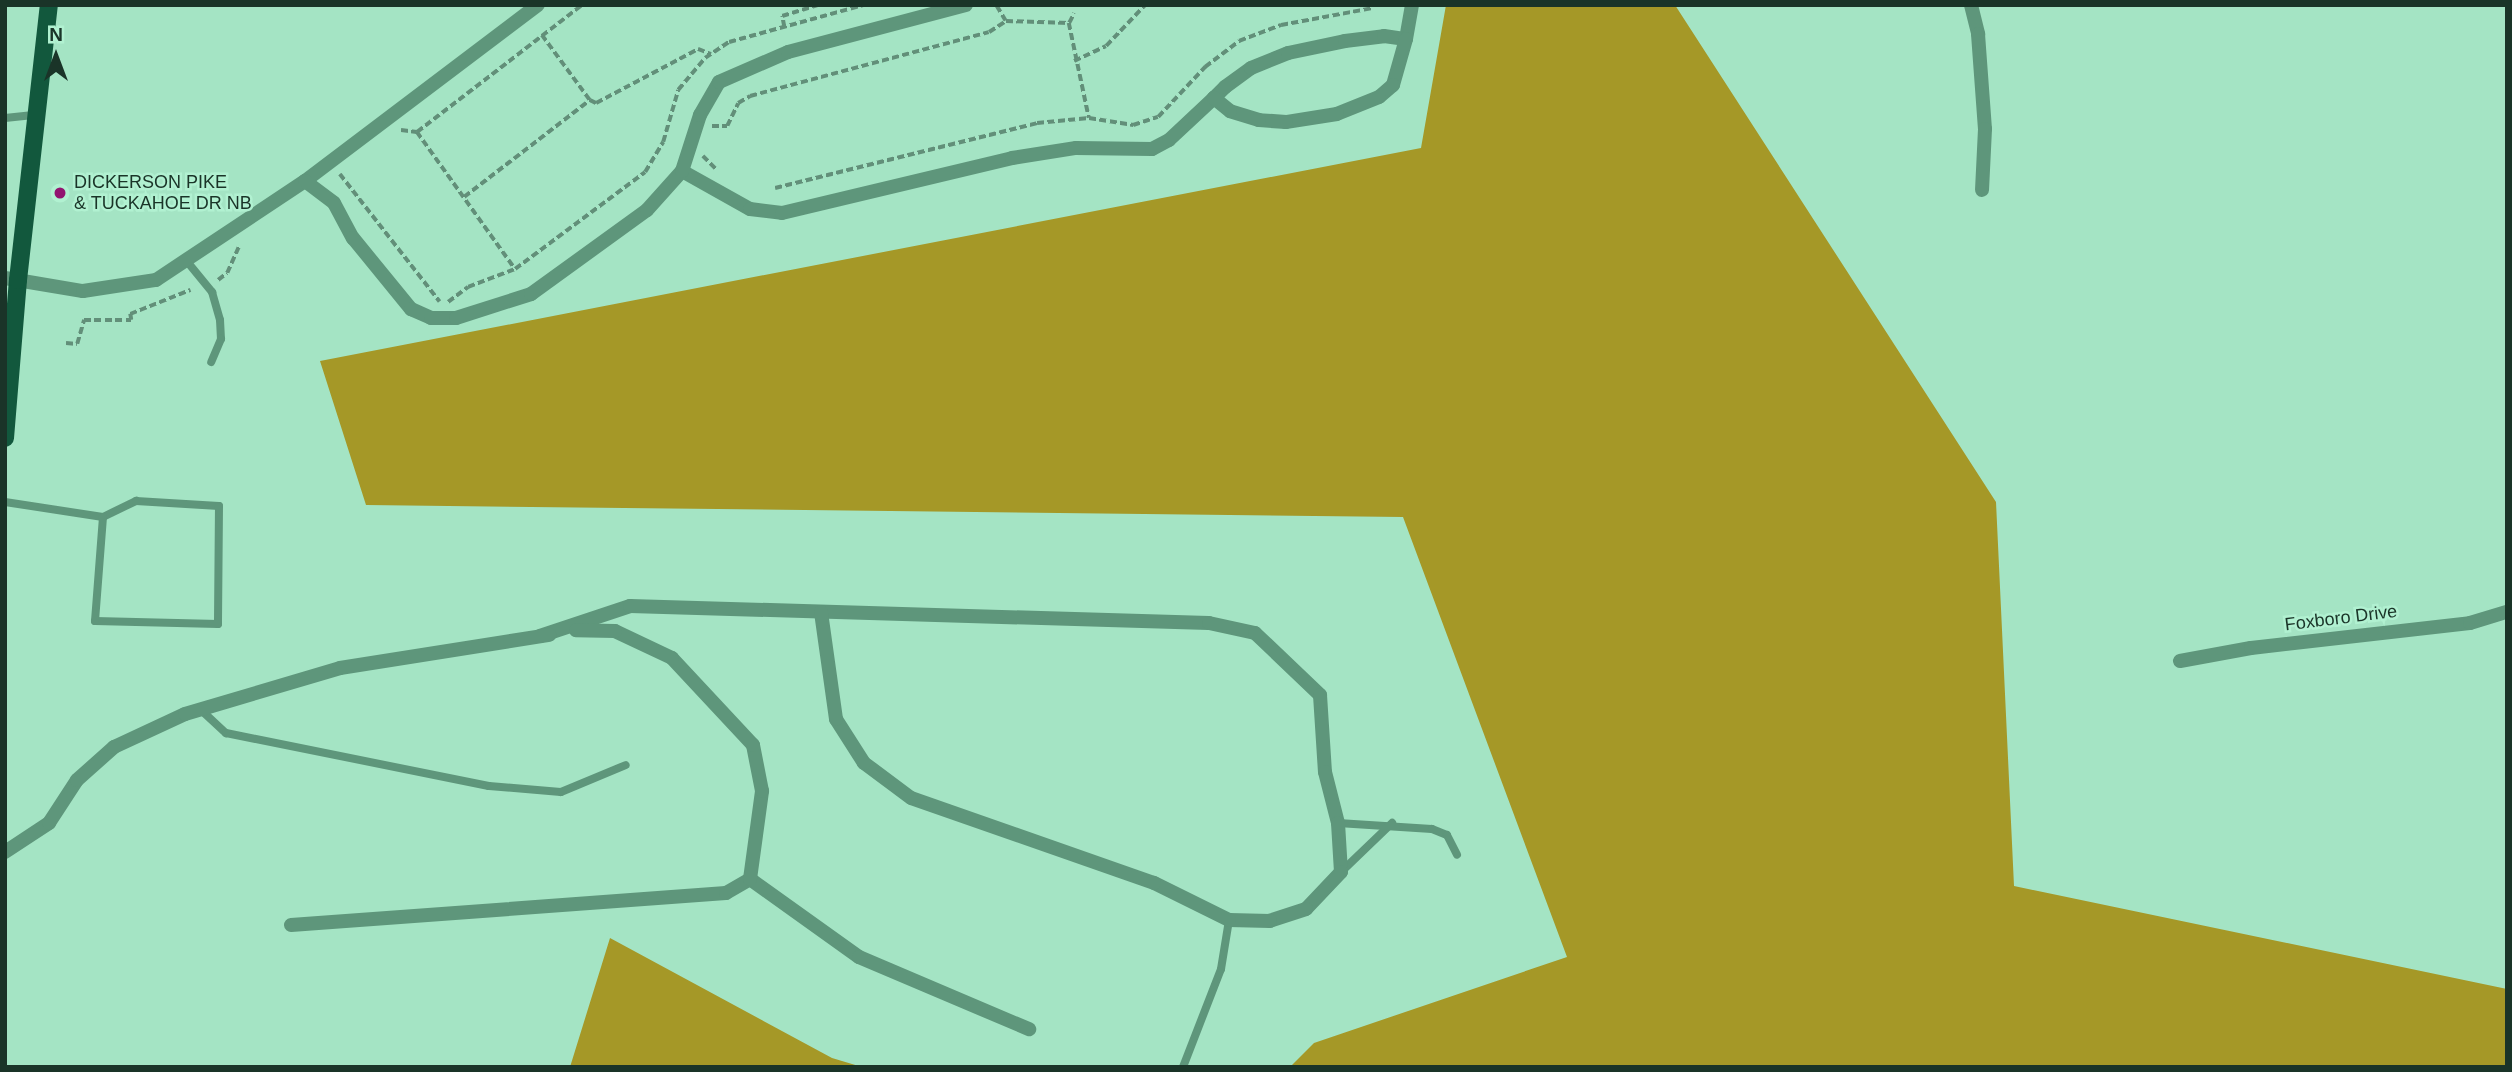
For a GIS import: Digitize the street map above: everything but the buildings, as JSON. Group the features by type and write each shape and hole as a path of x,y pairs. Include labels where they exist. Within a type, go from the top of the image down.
{"main road":[{"path":"6,429 11,279 36,115 49,5"}],"street":[{"path":"11,279 83,291 156,280 305,181 538,5"},
{"path":"305,181 334,203 353,238 411,309 431,318 456,318 531,294 646,210 682,171 700,115 719,82 788,52 966,5"},
{"path":"1213,98 1230,111 1259,120 1286,122 1336,114 1379,97 1393,85 1412,5"},
{"path":"1971,5 1978,34 1985,129 1982,190"},
{"path":"682,171 750,209 782,213 1012,158 1076,148 1152,149 1169,140 1213,98 1251,68 1288,53 1384,36 1406,39"},
{"path":"540,636 630,606 1209,623 1255,633 1320,695 1325,772 1338,822 1340,872 1306,909 1270,920 1229,920 1154,883 911,798 864,762 836,719 821,612"},
{"name":"Foxboro Drive","path":"2179,662 2251,648 2470,623 2507,612"},
{"path":"5,852 49,822 77,780 114,747 201,710 340,668 589,628 615,631 672,658 753,745 762,791 750,879"},
{"path":"291,925 726,893 750,879"},
{"path":"750,879 859,957 1030,1029"}],"lane":[{"path":"5,118 36,115"},
{"path":"186,259 212,292 220,320 221,339 211,362"},
{"path":"5,502 103,517 136,501 219,506 219,624 94,621 103,517"},
{"path":"201,710 226,733 489,786 561,792 626,765"},
{"path":"1338,822 1392,824 1447,835 1457,855"},
{"path":"1340,872 1392,824"},
{"path":"1183,1067 1221,968 1229,920"}],"path":[{"path":"391,137 402,130 417,132 582,5"},
{"path":"784,27 782,16 818,5"},
{"path":"340,174 443,306 468,287 496,280 515,269 645,172 663,142 678,90 712,54 729,42 863,5"},
{"path":"1074,61 1106,46 1145,5"},
{"path":"997,6 1006,21"},
{"path":"775,188 1037,123 1088,118 1133,125 1158,117 1205,67 1239,41 1281,25 1373,8"},
{"path":"1073,13 1069,23 1074,61 1088,118"},
{"path":"709,135 712,125 727,126 738,103 750,96 989,32 1006,21 1069,23"},
{"path":"542,35 590,100 596,103 698,49 712,54"},
{"path":"464,197 590,100"},
{"path":"417,132 515,269"},
{"path":"706,146 703,156 716,169"},
{"path":"334,179 351,167"},
{"path":"214,284 227,273 236,248 247,240"},
{"path":"66,343 78,344 84,320 131,320 130,314 190,290"}],"shaded area":[{"path":"1446,5 1675,5 1996,502 2014,886 2507,989 2507,1067 1290,1067 1314,1043 1567,957 1403,517 366,505 320,361 1421,148"},
{"path":"610,938 832,1058 862,1067 570,1067"}],"place":[{"name":"DICKERSON PIKE & TUCKAHOE DR NB","path":"60,193"}]}
